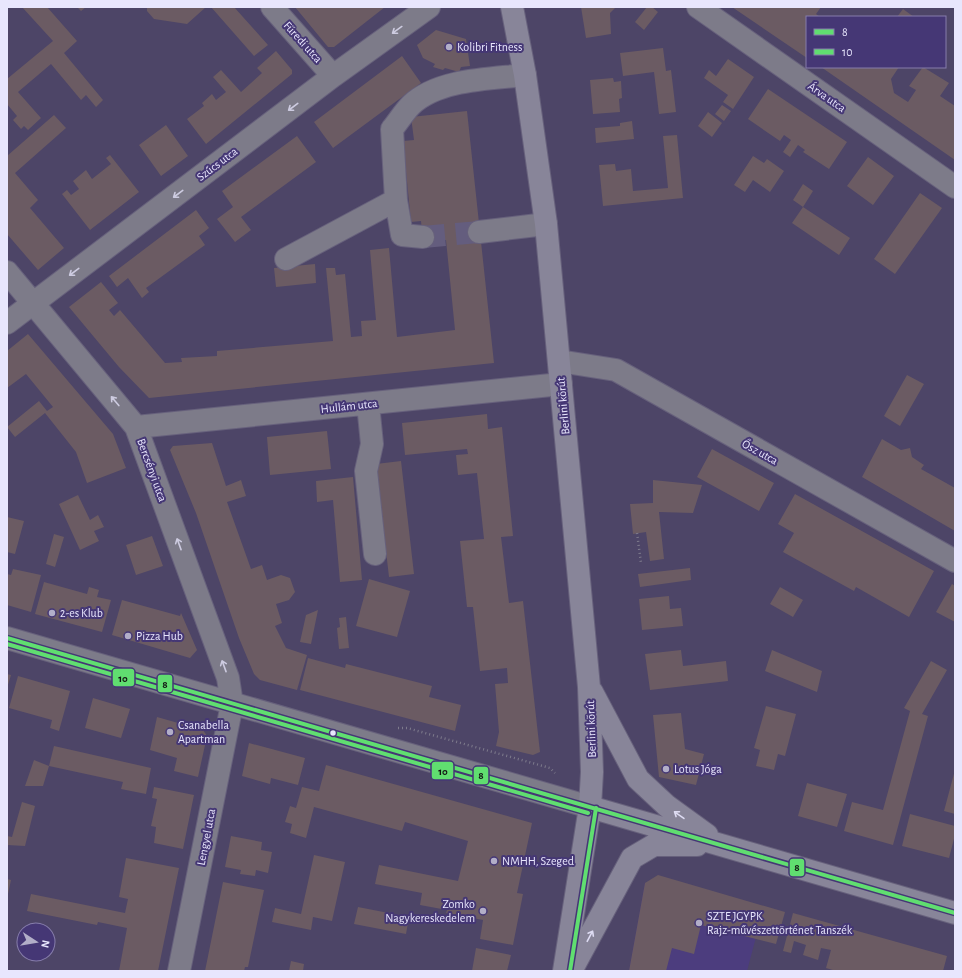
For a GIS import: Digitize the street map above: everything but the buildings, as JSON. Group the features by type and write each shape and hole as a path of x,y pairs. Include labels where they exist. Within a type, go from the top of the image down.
{"main road":[{"name":"Berlini körút","path":"512,7 525,75 546,224 589,687 592,772 590,807 564,971"},
{"path":"589,687 638,779 667,806 722,845"},
{"path":"590,807 955,913"},
{"path":"571,971 632,858 654,845 722,845"}],"street":[{"name":"Füredi utca","path":"272,7 333,76"},
{"name":"Szűcs utca","path":"7,323 333,76 429,7"},
{"name":"Árva utca","path":"698,7 955,187"},
{"path":"423,237 402,235 396,200 392,129 411,105 432,91 469,81 525,75"},
{"path":"286,258 396,200"},
{"path":"479,232 546,224"},
{"name":"Bercsényi utca","path":"7,272 136,427 228,678 232,704"},
{"name":"Ősz utca","path":"559,361 616,370 955,561"},
{"name":"Hullám utca","path":"136,427 561,384"},
{"path":"368,404 372,444 366,471 375,554"},
{"path":"7,638 590,807"},
{"name":"Lengyel utca","path":"179,971 232,704"}],"path":[{"path":"637,533 641,563"},
{"path":"407,728 550,768"}],"shaded area":[{"name":"SZTE JGYPK Rajz-művészettörténet Tanszék","path":"645,883 764,907 747,971 629,971"}],"tunnel":[{"path":"423,237 479,232"}],"transit line":[{"name":"8","path":"7,638 955,913"},
{"name":"10","path":"7,644 588,813"},
{"name":"10","path":"570,971 596,808"}],"place":[{"name":"Kolibri Fitness","path":"449,47"},
{"name":"2-es Klub","path":"52,613"},
{"name":"Pizza Hub","path":"128,636"},
{"name":"Csanabella Apartman","path":"170,732"},
{"name":"Lotus Jóga","path":"666,769"},
{"name":"NMHH, Szeged","path":"494,861"},
{"name":"Zomko Nagykereskedelem","path":"483,911"},
{"name":"SZTE JGYPK Rajz-művészettörténet Tanszék","path":"699,923"}]}
